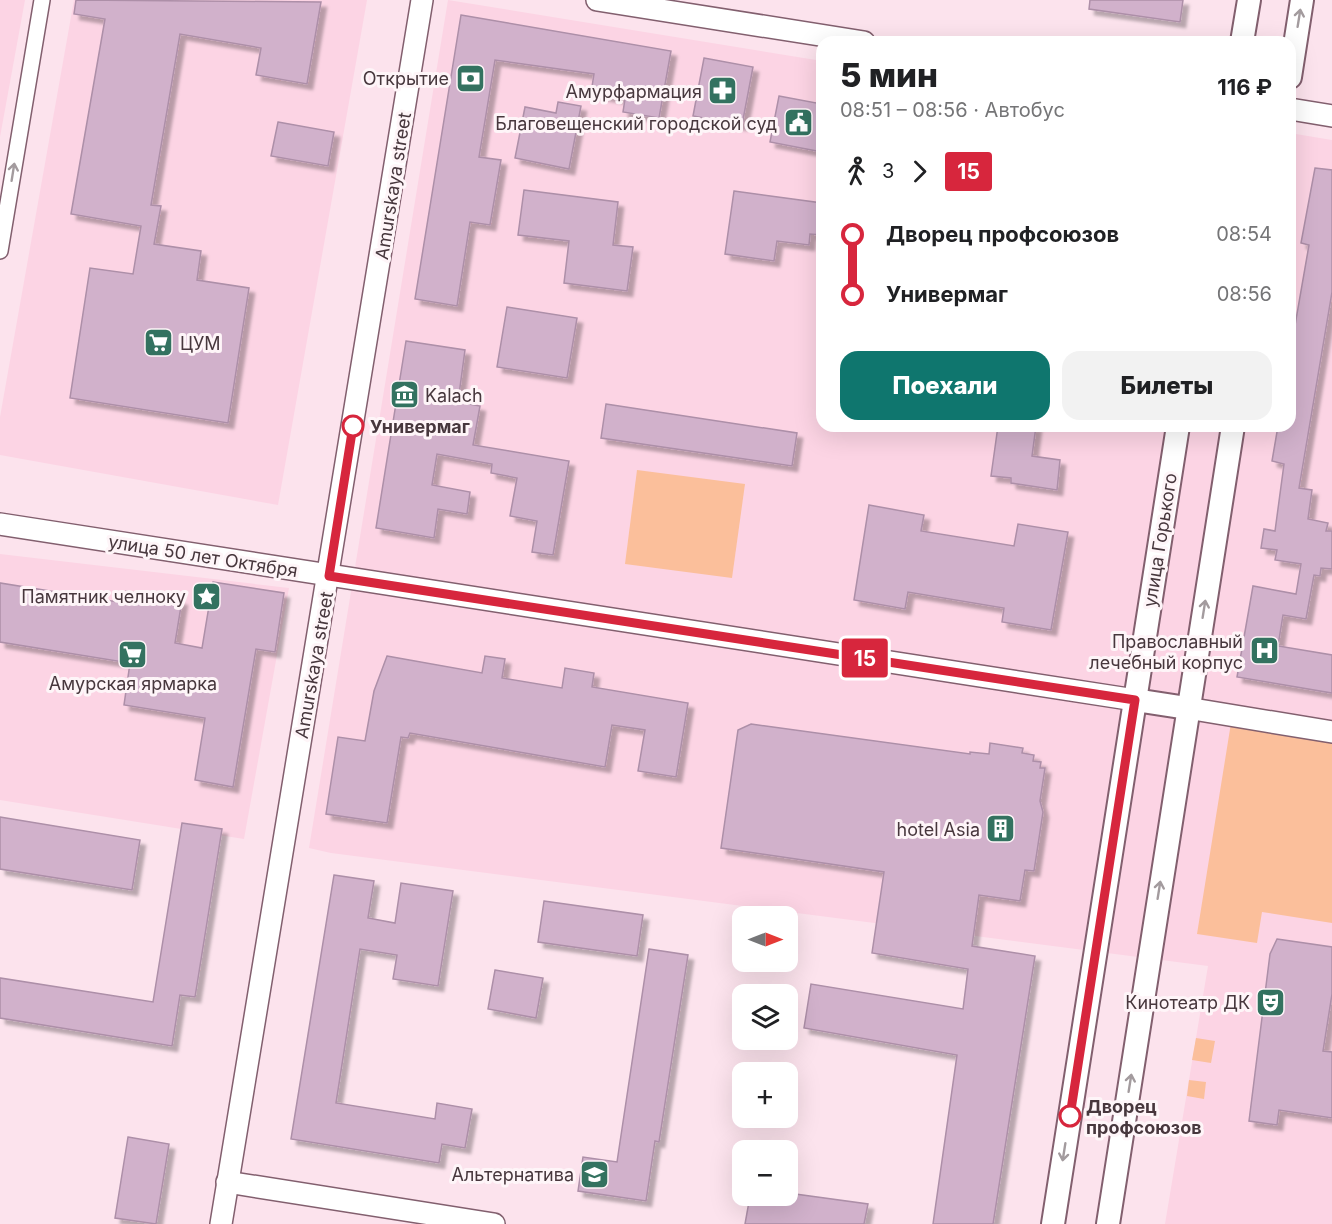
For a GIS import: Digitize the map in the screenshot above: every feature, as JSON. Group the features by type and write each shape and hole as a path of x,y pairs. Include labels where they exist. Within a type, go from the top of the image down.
{"main road":[{"path":"1243,36 1249,0"},
{"path":"1296,38 1302,0"},
{"name":"улица Горького","path":"1053,1224 1177,432"},
{"path":"1108,1224 1232,432"},
{"name":"улица 50 лет Октября","path":"1135,700 1187,708"}],"street":[{"path":"0,251 42,0"},
{"name":"Amurskaya street","path":"221,1224 422,0"},
{"path":"597,0 826,36"},
{"path":"1296,110 1332,116"},
{"name":"улица 50 лет Октября","path":"0,524 1135,700"},
{"name":"улица 50 лет Октября","path":"1187,708 1332,732"},
{"path":"227,1182 494,1224"}],"shaded area":[{"path":"0,0 25,0 0,137"},
{"path":"74,0 367,0 278,505 0,455 0,417"},
{"path":"448,0 816,60 816,432 1296,432 1296,134 1332,140 1332,1224 1165,1224 1208,966 798,913 798,906 742,906 331,853 309,848"},
{"path":"637,470 745,484 732,578 625,564"},
{"path":"0,554 289,588 244,839 0,800"},
{"path":"1231,723 1332,740 1332,923 1262,912 1257,943 1197,934"},
{"path":"1196,1038 1215,1041 1211,1063 1192,1060"},
{"path":"1189,1080 1206,1082 1204,1099 1187,1096"}],"building":[{"path":"76,0 321,2 307,84 256,75 261,48 180,34 151,205 161,206 154,244 201,251 197,280 249,288 228,423 70,398 90,268 133,274 141,226 71,214 105,19 74,14"},
{"path":"1090,0 1183,0 1180,22 1089,9"},
{"path":"461,15 671,51 659,118 623,112 625,99 591,93 594,74 495,60 479,157 501,160 490,225 470,222 457,306 415,299"},
{"name":"Амурфармация","path":"704,58 753,67 742,125 693,116"},
{"name":"Благовещенский городской суд","path":"779,96 816,103 816,151 770,142"},
{"path":"558,102 581,106 569,169 515,158 525,107 556,113"},
{"path":"278,122 334,132 328,166 271,156"},
{"path":"1315,168 1332,170 1332,292 1299,488 1312,490 1308,519 1328,523 1326,531 1332,531 1332,569 1321,568 1320,576 1314,575 1306,619 1283,615 1278,646 1332,655 1332,693 1237,677 1253,586 1296,594 1301,564 1275,560 1277,550 1261,548 1264,529 1275,531 1284,464 1272,461 1277,432 1296,432 1296,320 1309,245 1301,243"},
{"path":"524,190 618,202 613,245 633,247 627,291 564,283 569,241 518,235"},
{"path":"734,191 816,202 816,234 810,234 809,245 777,241 774,261 725,254"},
{"path":"507,307 577,318 567,378 497,367"},
{"path":"406,341 465,350 458,402 480,406 473,445 569,461 553,555 532,552 537,521 510,516 517,478 491,473 492,464 437,454 432,485 470,492 467,514 438,509 434,538 376,528"},
{"path":"606,404 797,433 792,466 601,438"},
{"path":"997,432 1035,432 1032,456 1060,460 1057,490 1011,483 1011,478 991,476"},
{"path":"869,505 924,515 921,531 1014,546 1018,524 1068,532 1051,630 1002,622 1004,608 908,592 905,609 854,600"},
{"path":"213,582 284,593 275,652 256,649 233,787 195,780 205,718 124,705 130,663 0,642 0,583 124,603 126,591 182,600 175,643 202,648"},
{"path":"387,656 482,673 485,656 505,659 502,678 562,688 565,668 594,673 592,687 688,703 676,777 638,771 645,730 612,725 605,767 410,733 408,738 401,737 387,823 326,814 338,737 365,741 374,691"},
{"path":"751,724 970,754 970,752 989,754 990,743 1023,748 1022,753 1034,755 1033,761 1041,762 1040,768 1045,768 1040,801 1043,812 1034,871 1025,870 1020,901 979,895 972,946 1035,956 993,1224 933,1224 957,1055 804,1028 811,984 963,1009 968,969 872,953 884,872 721,848 738,730"},
{"path":"0,817 140,840 132,890 0,869"},
{"path":"182,823 222,829 195,997 180,995 172,1046 0,1018 0,978 153,1002"},
{"path":"334,875 374,881 368,918 395,923 401,883 453,891 438,986 393,979 397,955 360,949 336,1103 435,1119 437,1103 472,1109 465,1148 442,1144 439,1163 291,1139"},
{"path":"544,901 643,915 637,956 538,942"},
{"path":"1277,939 1332,947 1332,994 1323,1051 1332,1052 1332,1118 1279,1110 1277,1125 1249,1121 1270,954"},
{"path":"649,949 688,955 659,1142 655,1141 646,1201 578,1191 583,1157 617,1162"},
{"path":"495,970 543,978 536,1018 488,1009"},
{"path":"128,1137 169,1144 156,1224 115,1218"},
{"path":"798,1194 868,1204 864,1224 745,1224 748,1206 798,1206"}],"bus line":[{"name":"15","path":"353,426 329,576 1135,700 1070,1116"}],"place":[{"name":"Открытие","path":"470,78"},
{"name":"Амурфармация","path":"723,91"},
{"name":"Благовещенский городской суд","path":"798,123"},
{"name":"ЦУМ","path":"159,343"},
{"name":"Kalach","path":"404,395"},
{"name":"Универмаг","path":"353,426"},
{"name":"Памятник челноку","path":"207,596"},
{"name":"Православный лечебный корпус","path":"1264,651"},
{"name":"Амурская ярмарка","path":"133,654"},
{"name":"hotel Asia","path":"1001,829"},
{"name":"Кинотеатр ДК","path":"1271,1002"},
{"name":"Дворец профсоюзов","path":"1070,1116"},
{"name":"Альтернатива","path":"595,1174"}]}
